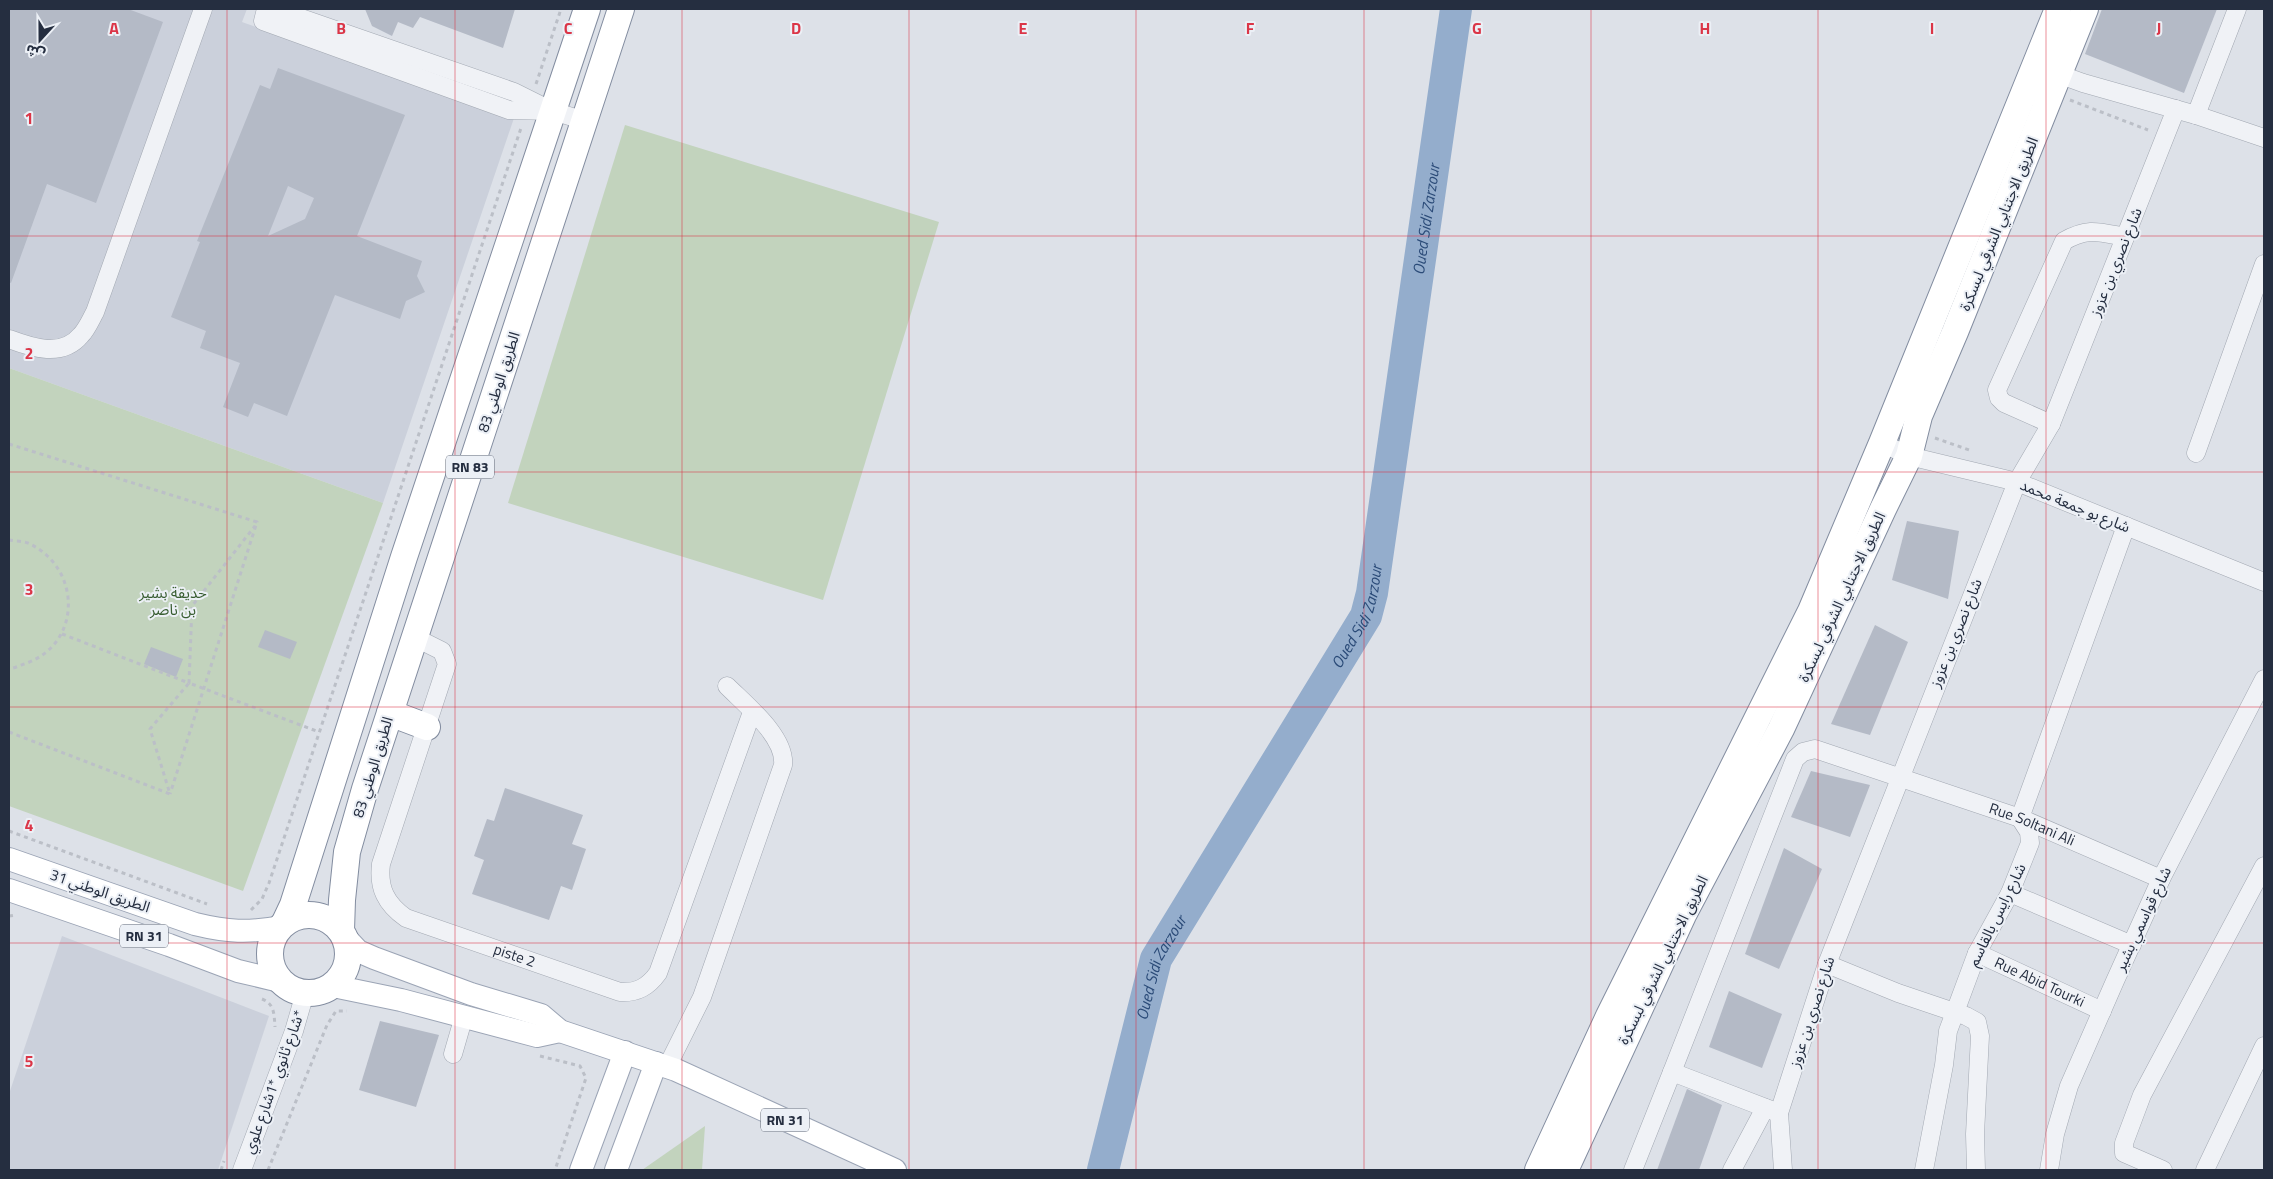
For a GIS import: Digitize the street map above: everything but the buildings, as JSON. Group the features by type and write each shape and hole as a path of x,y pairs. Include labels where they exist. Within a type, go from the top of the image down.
{"highway":[{"name":"RN 83","path":"283,925 293,904 404,557 587,9"},
{"name":"الطريق الوطني 83","path":"342,933 342,900 347,852 414,638 621,9"},
{"name":"الطريق الاجتنابي الشرقي لبسكرة","path":"1565,1170 1683,915 1781,729 1909,456 1918,416 1955,332 2052,79 2058,9"},
{"name":"الطريق الاجتنابي الشرقي لبسكرة","path":"1538,1170 1563,1112 1617,999 1811,611 1882,443 2085,9"},
{"path":"390,713 427,727"},
{"path":"308,914 326,919 342,933 348,949 348,963 343,976 333,986 321,992 305,993 288,988 272,970 269,956 271,943 283,925 296,916 308,914"}],"main road":[{"name":"الطريق الوطني 31","path":"9,859 195,924 216,929 253,932 283,925"},
{"name":"RN 31","path":"9,890 238,971 280,981"},
{"name":"RN 31","path":"342,933 358,951 374,958 471,994 541,1015 560,1031 666,1067 895,1170"},
{"name":"RN 31","path":"333,986 464,1016 537,1036 560,1031"},
{"path":"581,1170 625,1052"},
{"path":"616,1170 666,1067"}],"street":[{"path":"9,339 50,350 65,348 82,335 95,312 203,9"},
{"path":"266,9 263,21 509,110 529,105"},
{"path":"275,9 514,92 529,105 585,120"},
{"path":"2196,115 2237,9"},
{"path":"2052,79 2196,115 2264,138"},
{"name":"شارع نصري بن عزوز","path":"1783,1170 1772,1111 1899,777 2017,482 2051,424 2176,110"},
{"path":"2051,424 2004,403 1999,398 1997,390 2064,241 2077,233 2091,230 2125,237"},
{"path":"2196,452 2264,264"},
{"name":"شارع بو جمعة محمد","path":"1882,443 1909,456 2017,482 2263,578"},
{"path":"2020,818 2126,526"},
{"name":"piste 2","path":"414,638 438,649 447,659 447,668 381,864 381,885 390,904 406,918 416,922 620,992 630,992 647,986 658,973 752,712"},
{"name":"شارع قواسمي بشير","path":"2048,1170 2055,1134 2069,1086 2161,878 2264,678"},
{"path":"666,1067 702,997 783,765 780,745 727,686"},
{"name":"Rue Soltani Ali","path":"1633,1170 1795,759 1803,752 1815,750 2020,818 2161,878"},
{"name":"شارع رايس بالقاسم","path":"1924,1170 1944,1065 1948,1030 1977,953 2010,893 2030,843 2029,832 2020,818"},
{"path":"2164,1170 2124,1153 2124,1143 2142,1094 2264,866"},
{"path":"2010,893 2132,945"},
{"name":"Rue Abid Tourki","path":"1977,953 2102,1011"},
{"path":"1827,964 1898,993 1973,1018 1979,1029 1976,1170"},
{"name":"شارع ثانوي *1شارع علوي*","path":"242,1170 281,1066 305,993"},
{"path":"452,1054 464,1016"},
{"path":"2205,1170 2264,1046"},
{"path":"1672,1072 1772,1111 1732,1170"}],"path":[{"path":"248,912 262,899 268,883 561,9"},
{"path":"2052,79 2148,130 2145,138"},
{"path":"1928,432 1935,437 1979,454"},
{"path":"9,444 257,522"},
{"path":"170,794 150,729 189,683 192,606 257,522"},
{"path":"170,794 257,522"},
{"path":"9,540 27,542 50,557 65,580 69,608 62,634 41,658 9,669"},
{"path":"62,634 319,732"},
{"path":"9,732 170,794"},
{"path":"9,831 212,906"},
{"path":"9,916 18,915"},
{"path":"260,999 270,1002 273,1007 276,1026 273,1032"},
{"path":"268,1170 327,1025 336,1011 352,1011"},
{"path":"533,1055 580,1066 586,1078 555,1170"},
{"path":"221,1170 228,1152"}],"shaded area":[{"path":"9,9 247,9 242,22 514,118 383,503 9,368"},
{"path":"62,936 269,1016 218,1170 9,1170 9,1094"}],"green space":[{"path":"625,125 939,222 823,600 508,503"},
{"name":"حديقة بشير بن ناصر","path":"9,368 383,503 243,891 9,806"},
{"path":"705,1126 702,1170 642,1170"}],"waterway":[{"name":"Oued Sidi Zarzour","path":"1103,1170 1156,959 1366,616 1372,593 1456,9"}]}
